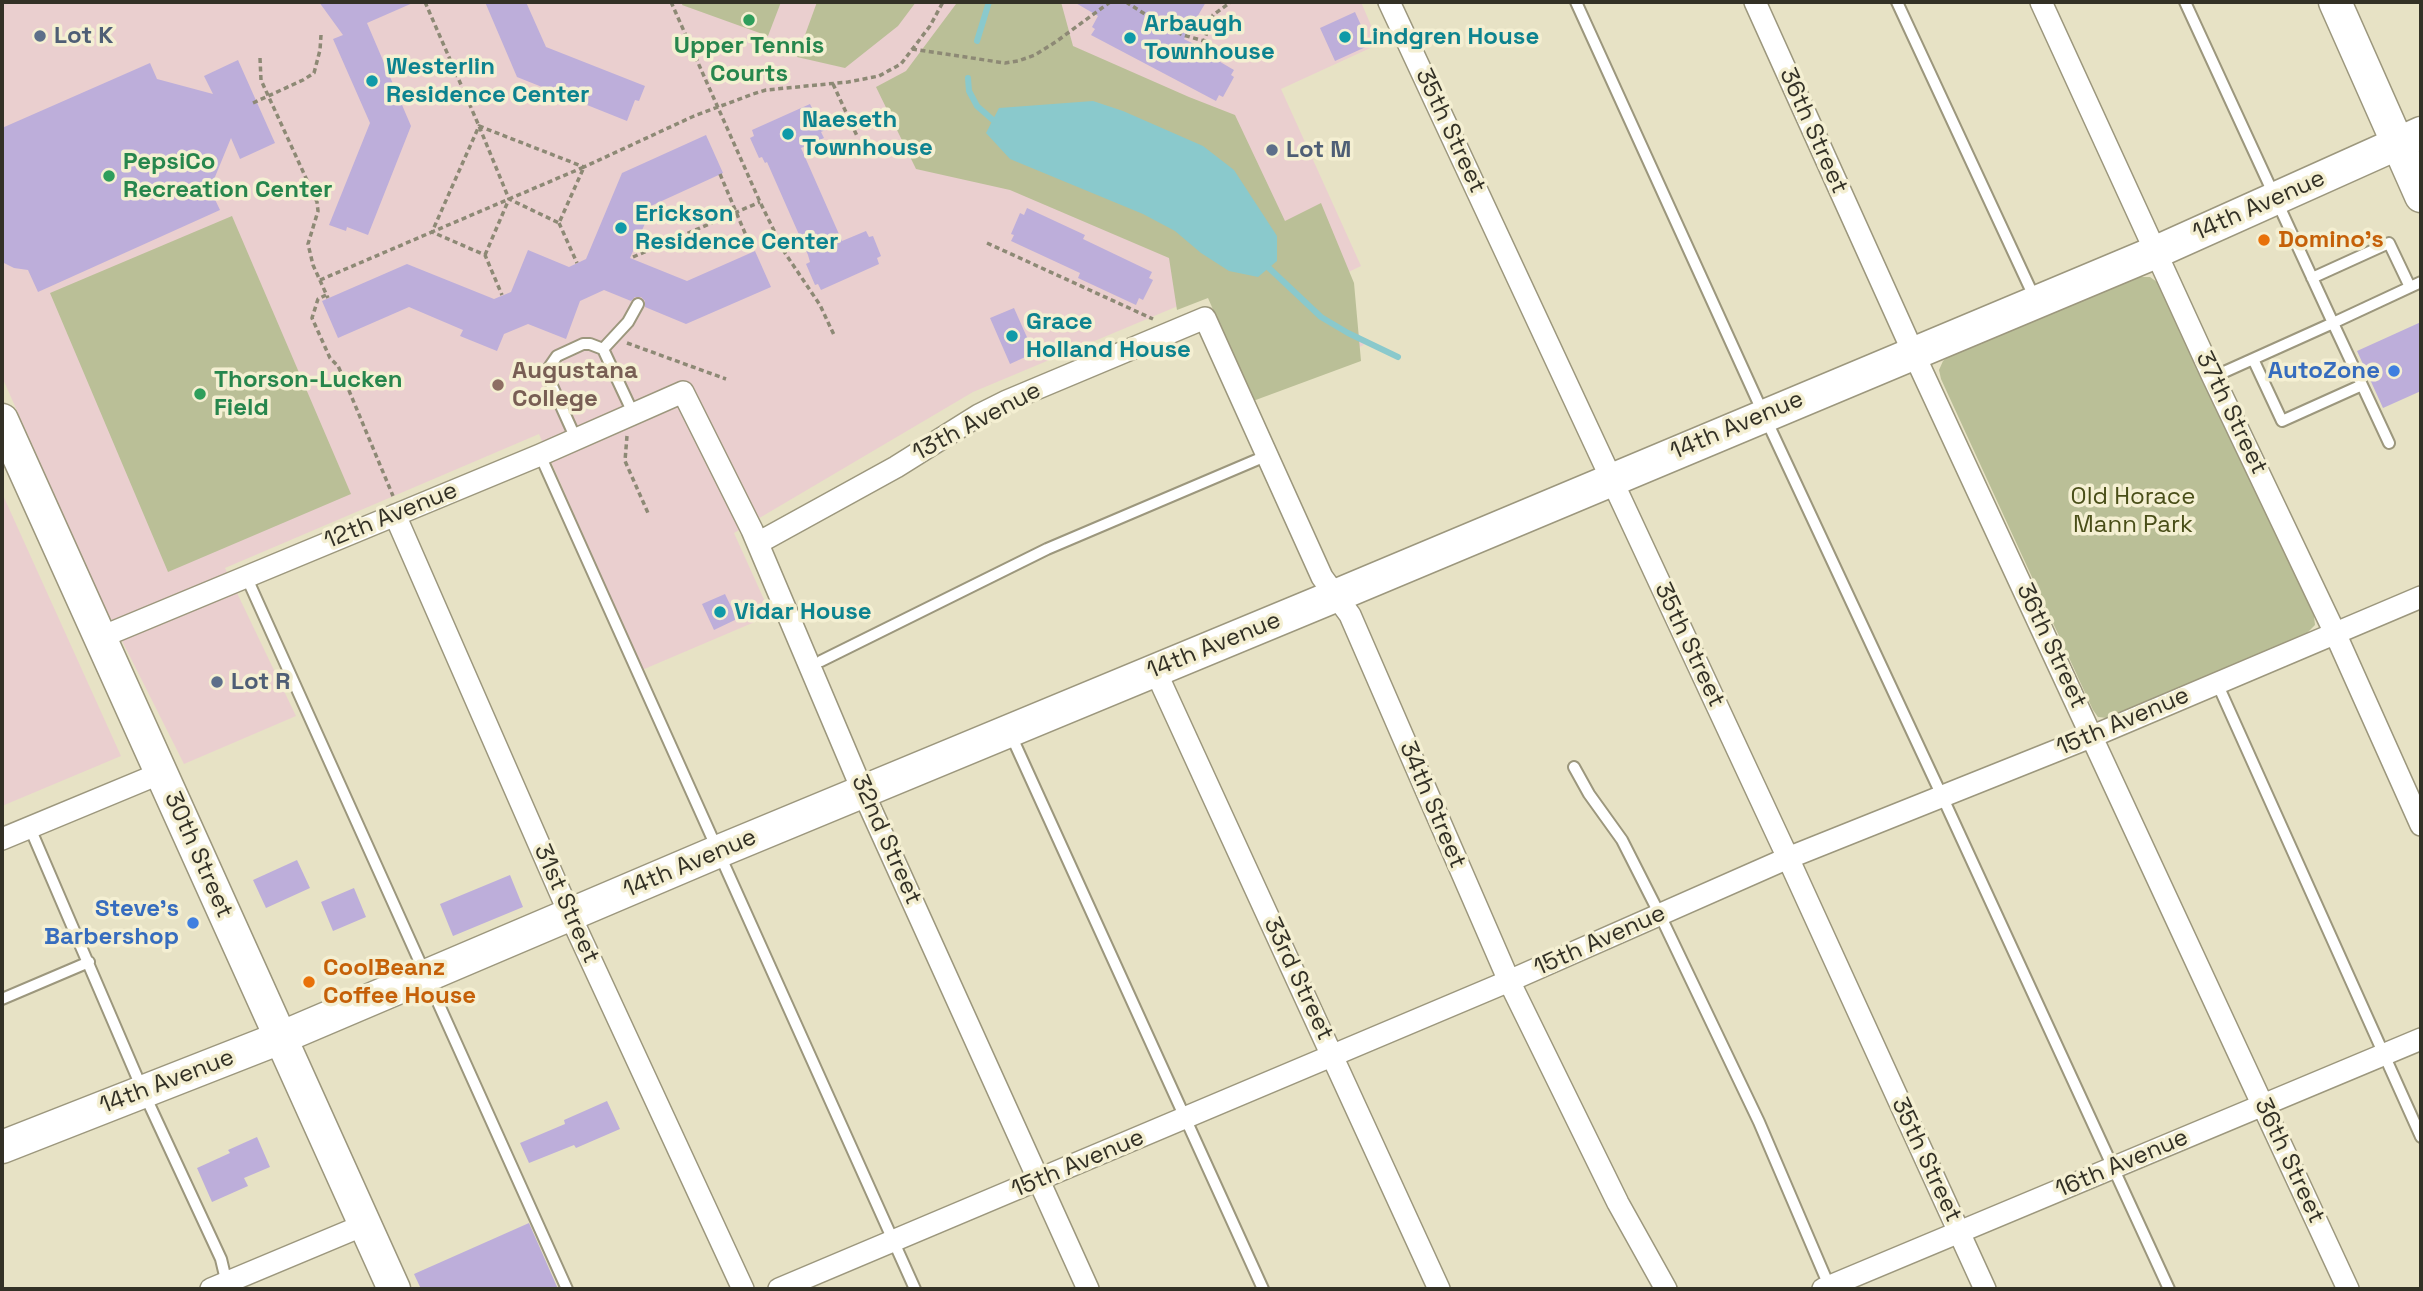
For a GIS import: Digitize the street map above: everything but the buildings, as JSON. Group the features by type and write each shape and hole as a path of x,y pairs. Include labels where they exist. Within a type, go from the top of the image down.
{"street":[{"name":"35th Street","path":"1390,2 1985,1289"},
{"name":"36th Street","path":"1755,2 1913,352 2348,1289"},
{"name":"37th Street","path":"2041,2 2213,377 2335,633 2421,825"},
{"path":"2335,2 2410,138 2421,196"},
{"name":"14th Avenue","path":"2,1147 280,1038 717,852 2156,252 2410,138"},
{"name":"13th Avenue","path":"758,543 896,467 998,405 1205,318"},
{"name":"34th Street","path":"1205,318 1322,577 1350,615 1508,981 1618,1203 1666,1289"},
{"name":"12th Avenue","path":"99,638 540,455 683,391"},
{"name":"32nd Street","path":"683,391 758,543 863,792 1088,1289"},
{"name":"30th Street","path":"2,420 9,457 99,638 394,1289"},
{"name":"31st Street","path":"397,514 570,915 743,1289"},
{"name":"15th Avenue","path":"779,1289 1040,1181 1788,858 2092,736 2421,597"},
{"name":"33rd Street","path":"1155,670 1439,1289"},
{"path":"2,839 161,773"},
{"name":"16th Avenue","path":"1828,1288 2421,1039"},
{"path":"221,1287 364,1224"}],"lane":[{"path":"1576,2 2169,1289"},
{"path":"1897,2 2036,301"},
{"path":"2185,2 2389,443"},
{"path":"2213,377 2416,284 2389,243 2312,278"},
{"path":"603,349 628,322 638,304"},
{"path":"576,439 548,377 548,369 557,356 583,344 603,349 631,414"},
{"path":"2253,359 2281,422 2362,386"},
{"path":"540,455 915,1289"},
{"path":"821,660 1047,549 1268,455"},
{"path":"246,576 567,1289"},
{"path":"2217,683 2421,1137"},
{"path":"1009,731 1263,1289"},
{"path":"1574,766 1589,794 1622,839 1660,915 1759,1122 1828,1288"},
{"path":"30,828 143,1091 221,1259 221,1287"},
{"path":"2,999 89,962"}],"path":[{"path":"425,2 509,199 559,223 577,263"},
{"path":"671,2 760,202 785,253 820,305 834,335"},
{"path":"320,280 584,167 718,106 766,90 879,76 901,64 930,26 943,2"},
{"path":"912,49 1005,63 1018,61 1035,55 1057,41 1110,2"},
{"path":"1126,2 1183,35 1204,41 1213,15 1231,2"},
{"path":"253,103 314,73 321,35"},
{"path":"260,58 261,80 317,202 318,211 308,244 327,297 318,299 312,318 330,358 338,366 345,381 397,514"},
{"path":"833,83 857,136"},
{"path":"479,126 584,167"},
{"path":"432,232 479,126"},
{"path":"559,223 584,167"},
{"path":"720,174 753,252"},
{"path":"485,255 509,199"},
{"path":"633,257 760,202"},
{"path":"432,232 485,255 502,295"},
{"path":"987,243 1152,318 1162,336"},
{"path":"615,338 726,379"},
{"path":"631,414 625,461 648,513"}],"shaded area":[{"name":"Augustana College","path":"2,2 1361,2 1379,44 1281,89 1361,266 1334,279 1364,345 1253,393 1209,293 973,392 734,533 771,615 642,670 539,434 225,568 296,716 184,764 100,597 2,377"},
{"path":"2,493 121,756 2,806"}],"green space":[{"name":"Upper Tennis Courts","path":"683,2 781,2 768,36 682,5"},
{"path":"817,2 916,2 898,26 845,68 797,57"},
{"path":"1061,2 1073,46 1235,115 1285,221 1321,203 1354,283 1361,361 1253,401 1208,298 1177,310 1169,258 1010,190 916,169 876,87 906,71 956,4"},
{"name":"Thorson-Lucken Field","path":"232,216 351,494 168,572 50,293"},
{"name":"Old Horace Mann Park","path":"2140,277 2150,277 2166,294 2314,616 2315,625 2304,636 2107,718 2098,717 2093,710 1939,370 1943,361 1951,354"}],"water":[{"path":"1093,101 1123,111 1203,146 1234,170 1277,236 1277,261 1258,277 1229,271 1201,253 1175,231 1143,214 1010,159 986,133 999,108"}],"waterway":[{"path":"977,41 989,2"},
{"path":"968,78 969,91 977,106 993,120"},
{"path":"1269,268 1321,317 1398,357"}],"place":[{"name":"Upper Tennis Courts","path":"749,20"},
{"name":"Lot K","path":"40,36"},
{"name":"Lindgren House","path":"1345,37"},
{"name":"Arbaugh Townhouse","path":"1130,38"},
{"name":"Westerlin Residence Center","path":"372,81"},
{"name":"Naeseth Townhouse","path":"788,134"},
{"name":"Lot M","path":"1272,150"},
{"name":"PepsiCo Recreation Center","path":"109,176"},
{"name":"Erickson Residence Center","path":"621,228"},
{"name":"Domino's","path":"2264,240"},
{"name":"Grace Holland House","path":"1012,336"},
{"name":"AutoZone","path":"2394,371"},
{"name":"Augustana College","path":"498,385"},
{"name":"Thorson-Lucken Field","path":"200,394"},
{"name":"Vidar House","path":"720,612"},
{"name":"Lot R","path":"217,682"},
{"name":"Steve's Barbershop","path":"193,923"},
{"name":"CoolBeanz Coffee House","path":"309,982"}]}
